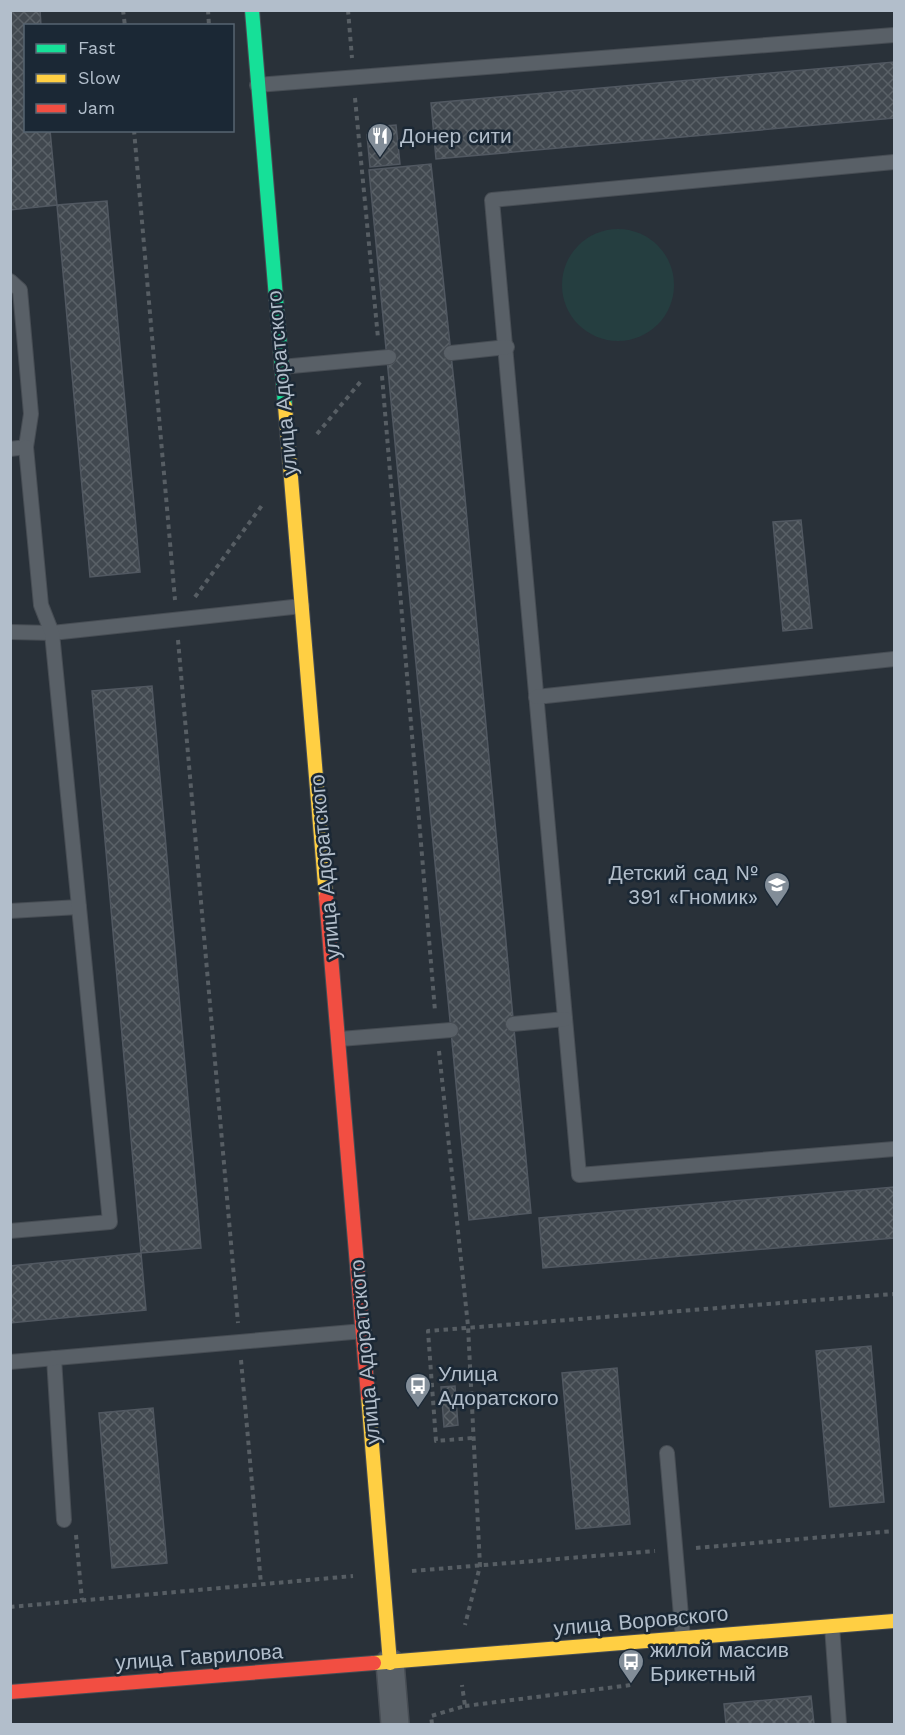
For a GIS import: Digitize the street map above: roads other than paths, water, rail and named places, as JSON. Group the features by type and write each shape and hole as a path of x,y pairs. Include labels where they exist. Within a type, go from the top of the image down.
{"street":[{"name":"улица Адоратского","path":"252,10 256,85 340,1040 395,1725"},
{"name":"улица Воровского","path":"390,1663 894,1621"},
{"name":"улица Гаврилова","path":"10,1692 390,1663"}],"lane":[{"path":"256,85 894,35"},
{"path":"894,162 492,200 507,347 579,1175 894,1149"},
{"path":"10,281 20,290 31,414 26,447 41,605 52,633 110,1222 10,1231"},
{"path":"451,353 507,347"},
{"path":"281,367 385,358"},
{"path":"10,449 26,447"},
{"path":"10,632 52,633 302,606"},
{"path":"536,697 894,659"},
{"path":"10,911 79,907"},
{"path":"513,1024 565,1019"},
{"path":"340,1040 444,1030"},
{"path":"10,1362 364,1331"},
{"path":"54,1358 64,1520"},
{"path":"667,1453 683,1639"},
{"path":"832,1626 840,1725"}],"place":[{"name":"Донер сити","path":"380,159"},
{"name":"Детский сад № 391 «Гномик»","path":"777,908"},
{"name":"Улица Адоратского","path":"418,1409"},
{"name":"жилой массив Брикетный","path":"631,1685"}]}
